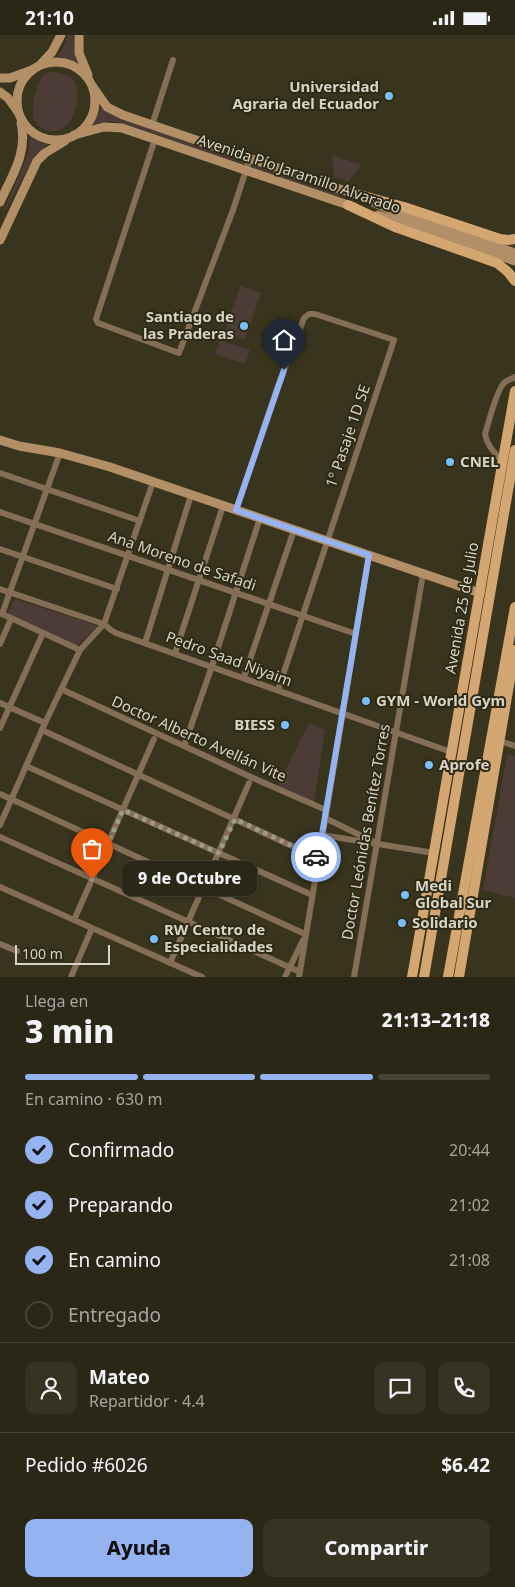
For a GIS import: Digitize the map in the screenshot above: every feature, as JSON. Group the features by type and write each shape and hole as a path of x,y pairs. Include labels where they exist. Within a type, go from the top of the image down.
{"main road":[{"path":"0,201 22,151 23,137 18,100 19,93 25,80 52,52 61,35"},
{"path":"0,240 37,161 45,153 71,137 90,118 94,103 91,82 79,53 79,35"},
{"path":"0,78 10,78 52,63 66,63 79,69 91,82"},
{"name":"Avenida Pío Jaramillo Alvarado","path":"91,82 110,109 123,115 352,193 408,221 515,261"},
{"path":"0,92 8,98 29,131 44,139 60,140 71,137"},
{"name":"Avenida Pío Jaramillo Alvarado","path":"71,137 104,127 122,128 348,205 515,253"},
{"path":"352,193 404,207 500,239 515,239"},
{"path":"348,205 395,227 497,263 515,281"},
{"name":"Avenida 25 de Julio","path":"413,977 515,391"},
{"path":"0,440 19,446 60,453 153,482 480,593"},
{"name":"Avenida 25 de Julio","path":"424,977 515,450"},
{"path":"452,976 488,756 515,607"},
{"path":"466,676 481,649"},
{"path":"452,976 463,952 515,650"},
{"path":"488,756 490,803"},
{"path":"448,768 452,814"},
{"path":"413,977 428,950"}],"street":[{"path":"152,125 174,60"},
{"path":"155,139 96,319 98,323 179,353 250,158"},
{"name":"1º Pasaje 1D SE","path":"236,510 302,320 309,314 315,314 394,340 278,690"},
{"path":"503,462 490,447 486,434 502,385 515,377"},
{"path":"60,453 1,614 80,650"},
{"path":"0,473 140,521"},
{"path":"0,825 80,650 104,623 153,482"},
{"path":"145,643 191,495"},
{"path":"175,653 223,506"},
{"name":"Ana Moreno de Safadi","path":"0,512 356,634"},
{"path":"184,747 260,518"},
{"path":"244,677 294,530"},
{"path":"0,549 117,589"},
{"path":"0,837 290,967 300,974 305,934 369,555"},
{"name":"Doctor Leónidas Benítez Torres","path":"354,977 423,574"},
{"name":"Pedro Saad Niyaim","path":"0,589 104,623 116,633 451,752"},
{"path":"0,644 11,619"},
{"path":"0,729 43,633"},
{"name":"Doctor Alberto Avellán Vite","path":"61,689 184,747 326,810"},
{"path":"0,703 45,723"},
{"path":"42,730 318,858"},
{"path":"74,920 154,739"},
{"path":"500,741 515,746"},
{"path":"26,766 312,895"},
{"path":"170,963 235,819 249,783"},
{"path":"0,794 305,934"},
{"path":"325,818 377,844"},
{"path":"322,835 434,853"},
{"path":"0,887 202,977"},
{"path":"71,977 92,928"},
{"path":"285,977 305,934"},
{"path":"0,944 17,951"}],"shaded area":[{"path":"68,35 73,35 77,61 57,56 62,51"},
{"path":"52,72 69,76 76,87 77,96 73,115 68,123 62,129 53,131 39,126 33,118 35,95 39,82 45,74"},
{"path":"102,106 124,120 337,192 343,196 336,196 123,123 110,121 92,125"},
{"path":"30,137 41,143 48,144 34,156 6,210 4,209 28,154"},
{"path":"332,155 361,165 348,182 334,177"},
{"path":"240,286 261,293 245,340 225,333"},
{"path":"220,340 250,350 245,364 215,354"},
{"path":"15,599 98,626 77,646 7,615"},
{"path":"309,723 325,730 314,802 278,785"},
{"path":"507,754 515,756 515,898 483,890"}],"way so far":[{"path":"92,879 123,810 219,853 235,819 316,857"}],"place":[{"name":"Universidad Agraria del Ecuador","path":"389,96"},
{"name":"Santiago de las Praderas","path":"244,326"},
{"name":"CNEL","path":"450,462"},
{"name":"GYM - World Gym","path":"366,701"},
{"name":"BIESS","path":"285,725"},
{"name":"Aprofe","path":"429,765"},
{"name":"9 de Octubre","path":"92,879"},
{"name":"Medi Global Sur","path":"405,895"},
{"name":"Solidario","path":"402,923"},
{"name":"RW Centro de Especialidades","path":"154,939"}],"route":[{"path":"284,370 236,510 369,555 318,858 316,857"}]}
